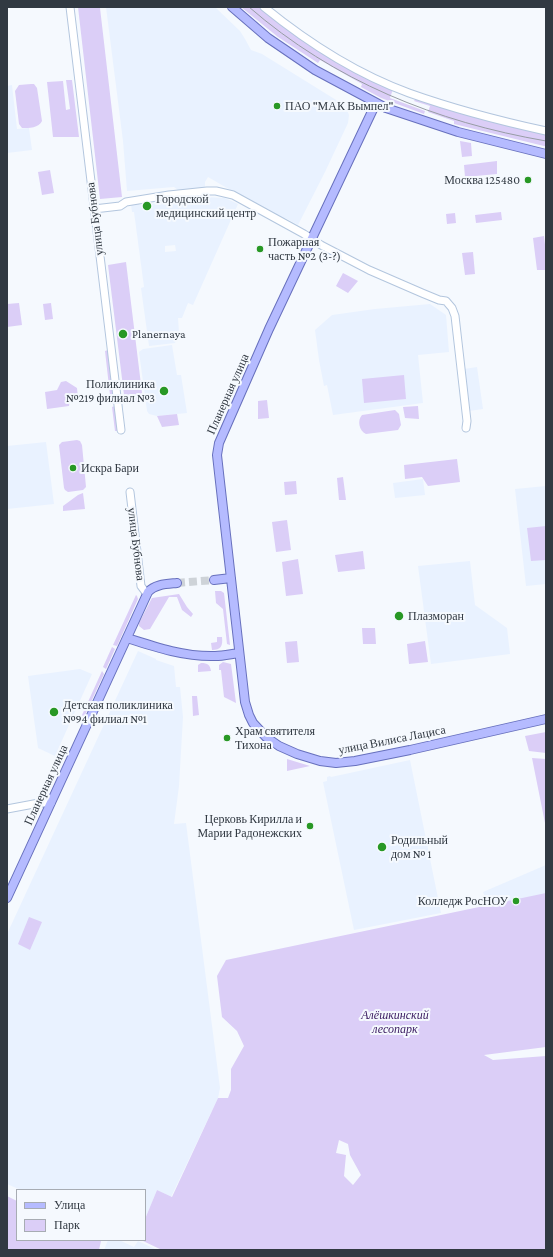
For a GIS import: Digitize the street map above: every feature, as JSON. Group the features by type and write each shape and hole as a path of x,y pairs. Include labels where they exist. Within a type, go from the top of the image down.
{"main road":[{"path":"232,7 268,38 315,70 386,108 458,132 546,154"},
{"name":"Планерная улица","path":"239,653 219,473 218,447 268,333 376,103"},
{"path":"214,580 231,578"},
{"path":"147,594 150,589 156,586 177,583"},
{"name":"Планерная улица","path":"7,898 147,594"},
{"path":"127,638 165,650 194,655 215,656 239,653"},
{"name":"улица Вилиса Лациса","path":"239,653 245,702 253,723 266,737 285,750 328,763 356,761 546,719"}],"street":[{"name":"улица Бубнова","path":"70,7 121,430"},
{"path":"264,7 281,21 333,55 395,87 431,101 493,120 546,131"},
{"path":"94,209 120,206 126,202 167,195 207,191 225,192 370,270 439,300 446,301 450,304 454,316 467,422 466,428"},
{"name":"улица Бубнова","path":"130,492 142,586 147,594"},
{"path":"7,809 39,803 52,803"}],"shaded area":[{"path":"106,7 215,7 240,31 251,50 262,54 341,103 349,115 348,123 298,225 285,218 284,221 208,177 205,182 205,188 178,190 174,187 127,191 123,141"},
{"path":"12,85 17,129 29,128 32,150 7,153 7,86"},
{"path":"205,197 225,198 238,204 193,305 188,303 182,318 178,318 179,332 175,343 149,346 141,288 144,287 134,212 132,212 131,204 139,203 139,205 166,203","holes":["175,245 176,251 165,252 165,246"]},
{"path":"430,304 446,315 449,352 418,355 423,403 333,415 327,385 324,386 315,330 332,315"},
{"name":"Поликлиника №219 филиал №3","path":"172,345 177,375 181,375 187,413 157,416 149,414 147,411 139,352 143,349"},
{"path":"477,367 483,409 469,411 464,369"},
{"path":"46,442 54,504 7,509 7,446"},
{"path":"423,479 425,495 395,498 393,483"},
{"path":"546,486 546,584 526,586 515,489"},
{"path":"470,561 475,605 507,628 510,654 431,664 418,566"},
{"path":"138,651 156,660 174,666 176,687 180,687 183,717 179,786 174,824 186,823 220,1088 218,1098 171,1197 157,1190 146,1217 146,1189 19,1189 7,1184 7,934"},
{"name":"Детская поликлиника №94 филиал №1","path":"80,669 92,674 55,756 38,748 28,676"},
{"name":"Родильный дом № 1","path":"410,760 441,913 354,930 323,782 327,781 327,777 330,776"},
{"name":"Колледж РосНОУ","path":"546,865 546,922 490,910 483,892"},
{"path":"108,1241 121,1241 134,1247 138,1241 157,1250 104,1250"}],"green space":[{"path":"78,7 100,8 122,197 100,199"},
{"path":"241,7 261,7 393,89 390,98 425,111 424,114 381,98 361,87 362,84 320,60 318,63 278,37"},
{"path":"66,80 72,80 79,137 53,137 47,82 63,81 66,110 70,109"},
{"path":"34,84 37,88 42,121 39,125 31,128 22,128 19,124 15,91 19,85"},
{"path":"416,98 546,133 546,146 454,124 454,121 428,112 430,106 414,101"},
{"path":"460,141 471,143 472,156 462,157"},
{"path":"497,161 497,174 465,177 464,165"},
{"path":"50,170 54,193 42,195 38,172"},
{"path":"501,212 502,220 476,223 475,215"},
{"path":"455,213 456,223 447,224 446,214"},
{"path":"544,236 546,270 537,270 533,238"},
{"path":"473,252 475,274 465,275 462,253"},
{"path":"126,262 143,401 125,403 108,265"},
{"path":"343,273 358,281 348,293 336,286"},
{"path":"19,303 22,325 7,327 7,304"},
{"path":"51,303 53,319 45,320 43,304"},
{"path":"108,350 115,404 111,404 105,351"},
{"path":"404,375 406,399 364,403 362,379"},
{"path":"66,381 77,388 78,398 70,399 69,406 47,409 45,392 57,390 61,382"},
{"path":"267,400 269,418 258,419 258,401"},
{"path":"115,406 118,431 115,431 112,407"},
{"path":"418,406 419,419 405,418 403,407"},
{"path":"395,410 399,414 401,425 398,430 366,434 360,428 359,422 362,415"},
{"path":"177,414 179,425 162,427 157,416"},
{"name":"Искра Бари","path":"80,441 82,445 86,487 83,490 68,492 64,488 59,445 62,442"},
{"path":"457,459 460,482 428,486 422,477 405,479 404,465"},
{"path":"343,477 346,500 339,500 337,478"},
{"path":"296,481 297,494 285,495 284,482"},
{"path":"83,493 85,509 63,511 63,506"},
{"path":"287,520 291,550 276,552 272,522"},
{"path":"546,526 546,560 531,561 527,528"},
{"path":"363,551 365,569 338,572 335,555"},
{"path":"298,559 303,594 286,596 282,562"},
{"path":"215,591 221,591 224,593 230,645 227,644 223,609 216,603"},
{"path":"179,594 193,614 191,617 182,610 177,597 169,597 150,629 144,630 139,626 139,623 152,598"},
{"path":"136,595 138,599 117,646 113,645"},
{"path":"362,628 375,628 376,644 363,644"},
{"path":"217,637 222,637 222,645 218,649 212,650 211,643 217,642"},
{"path":"297,641 299,662 287,663 285,642"},
{"path":"425,641 428,662 409,664 407,644"},
{"path":"112,647 115,649 106,669 103,667"},
{"path":"223,662 231,664 236,703 224,697 221,670 219,670 219,665"},
{"path":"201,663 208,665 211,671 198,672 198,665"},
{"path":"102,671 104,674 84,717 82,715"},
{"path":"192,696 197,696 199,715 193,716"},
{"path":"546,732 546,753 529,751 525,736"},
{"path":"532,758 546,759 545,823"},
{"path":"287,759 310,766 287,771"},
{"name":"Алёшкинский лесопарк","path":"546,893 546,1047 484,1055 493,1060 546,1056 546,1250 162,1250 143,1241 146,1241 146,1217 157,1190 172,1197 218,1098 228,1098 231,1090 231,1069 244,1046 237,1031 222,1017 217,976 226,960","holes":["339,1140 348,1144 350,1155 361,1175 353,1185 344,1176 346,1155 336,1153"]},
{"path":"29,917 42,922 30,950 18,944"},
{"path":"7,1196 16,1200 16,1241 101,1241 99,1250 7,1250"}],"tunnel":[{"path":"177,583 214,580"}],"tram line":[{"path":"249,7 282,33 316,56 351,77 388,95 426,110 465,122 505,133 546,141"}],"place":[{"name":"ПАО \"МАК Вымпел\"","path":"277,106"},
{"name":"Москва 125480","path":"528,180"},
{"name":"Городской медицинский центр","path":"147,206"},
{"name":"Пожарная часть №2 (3-?)","path":"260,249"},
{"name":"Planernaya","path":"123,334"},
{"name":"Поликлиника №219 филиал №3","path":"164,391"},
{"name":"Искра Бари","path":"73,468"},
{"name":"Плазморан","path":"399,616"},
{"name":"Детская поликлиника №94 филиал №1","path":"54,712"},
{"name":"Храм святителя Тихона","path":"227,738"},
{"name":"Церковь Кирилла и Марии Радонежских","path":"310,826"},
{"name":"Родильный дом № 1","path":"382,847"},
{"name":"Колледж РосНОУ","path":"516,901"}]}
